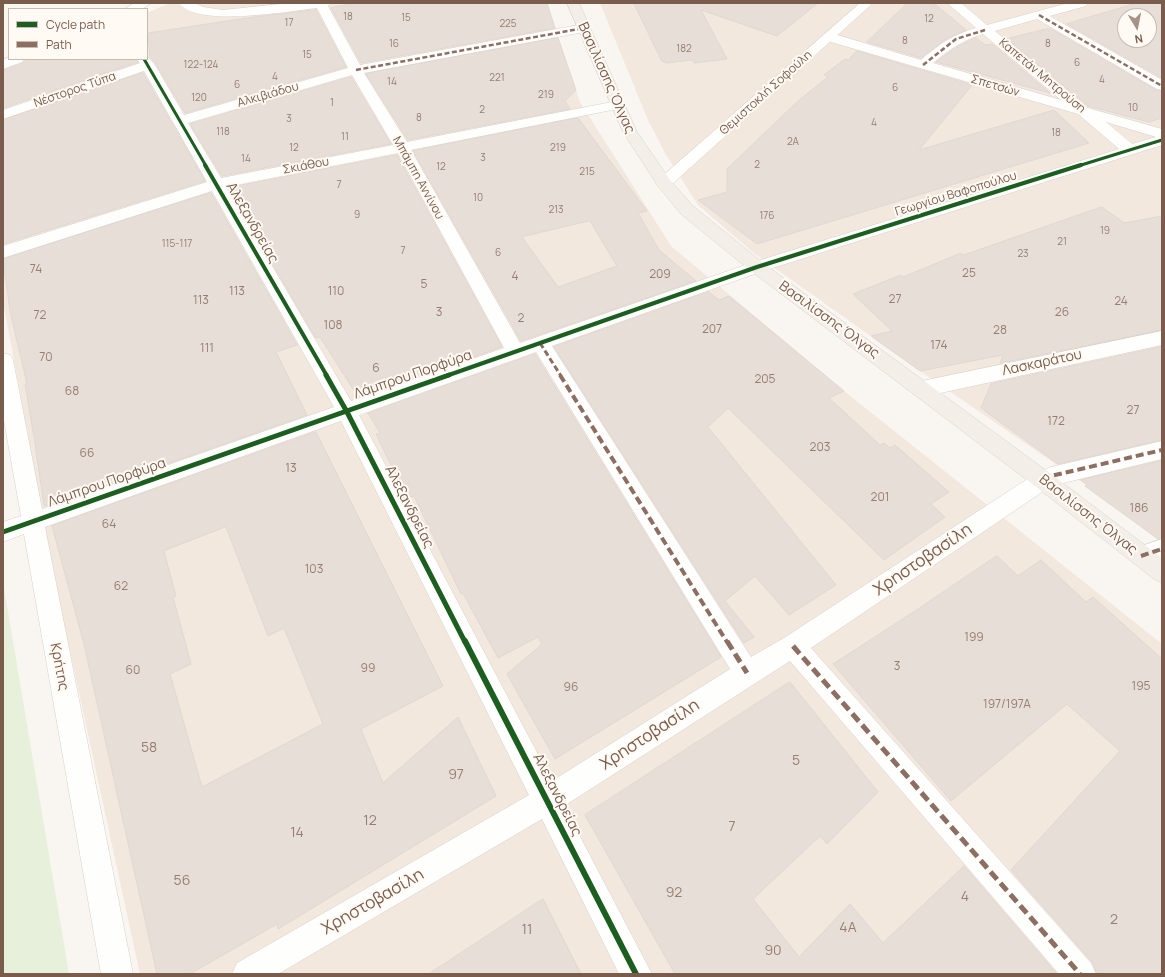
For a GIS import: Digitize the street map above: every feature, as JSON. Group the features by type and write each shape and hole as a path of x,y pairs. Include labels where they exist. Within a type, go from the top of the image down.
{"main road":[{"name":"Βασιλίσσης Όλγας","path":"573,3 616,105 636,143 664,183 701,222 757,267 1043,480 1152,553 1162,572"}],"street":[{"path":"133,8 145,3"},
{"path":"185,3 200,10 223,14 323,3"},
{"name":"Μπάμπη Αννίνου","path":"323,3 356,70 402,147 516,352"},
{"name":"Θεμιστοκλή Σοφούλη","path":"664,183 867,3"},
{"name":"Καπετάν Μητρούση","path":"953,3 1130,150"},
{"path":"923,65 956,39 1082,3"},
{"path":"1038,15 1162,86"},
{"name":"Αλκιβιάδου","path":"180,121 356,70 584,28"},
{"name":"Σπετσών","path":"829,37 1162,134"},
{"path":"3,65 15,60"},
{"name":"Νέστορος Τύπα","path":"3,115 146,62"},
{"name":"Αλεξανδρείας","path":"146,62 347,412 636,974"},
{"name":"Σκιάθου","path":"3,252 216,184 616,105"},
{"name":"Γεωργίου Βαφοπούλου","path":"757,267 1162,140"},
{"name":"Λάμπρου Πορφύρα","path":"3,532 757,267"},
{"name":"Λασκαράτου","path":"922,389 1162,338"},
{"path":"540,343 747,673"},
{"name":"Κρήτης","path":"3,360 117,974"},
{"name":"Χρηστοβασίλη","path":"248,974 546,801 747,673 793,646 1043,480 1051,476 1162,450"},
{"path":"793,646 1080,974"}],"shaded area":[{"path":"170,3 547,3 580,102 671,246 849,395 1162,644 1162,974 140,974 55,582 3,301 3,78 43,60 148,60 148,13"},
{"path":"600,3 1162,3 1162,537 920,371 755,254 698,205 665,153 648,120"}],"green space":[{"path":"3,582 69,974 3,974"}],"building":[{"path":"357,3 547,3 555,28 361,63 331,8"},
{"path":"634,3 818,3 777,36 701,10 727,59 694,63 693,60 666,63 662,61"},
{"path":"908,3 930,3 936,5 966,30 946,39 921,58 867,42"},
{"path":"1137,3 1162,3 1162,78 1067,24 1117,9 1117,48 1157,48 1157,8 1120,8"},
{"path":"316,10 346,67 185,113 156,64 150,57 148,33 254,17"},
{"path":"1051,29 1156,90 1162,91 1162,118 1149,122 1088,106 1007,39"},
{"path":"558,38 576,90 565,101 570,109 408,140 366,74"},
{"path":"976,38 985,45 992,44 1050,93 936,62 957,47"},
{"path":"857,51 972,85 919,150 1054,110 1089,143 757,244 698,200 727,192 727,169 798,101 828,77 824,75 845,59 848,60"},
{"path":"24,60 137,60 138,62 3,108 3,70 23,63"},
{"path":"143,73 205,181 3,244 3,120"},
{"path":"351,77 391,144 222,176 190,124"},
{"path":"578,118 647,211 638,213 659,250 696,281 521,341 413,151","holes":["590,221 617,266 558,287 522,237"]},
{"path":"397,155 502,347 358,397 320,337 316,338 228,188"},
{"path":"211,193 297,345 276,352 307,415 46,506 44,505 25,384 27,384 10,311 3,259"},
{"path":"1102,207 1124,223 1162,216 1162,330 1000,363 1003,355 920,371 871,336 892,331 853,294 901,275 903,277 961,253 963,255"},
{"path":"709,292 719,300 729,296 844,391 829,398 880,445 884,443 890,448 895,445 949,492 931,504 945,517 884,560 728,408 708,427 836,585 789,615 755,576 725,601 754,637 744,643 554,347"},
{"path":"1162,347 1162,440 1058,464 981,408 991,384"},
{"path":"535,354 721,657 555,759 507,674 542,644 538,637 498,658 463,593 461,594 414,496 407,499 376,434 380,433 368,413"},
{"path":"316,432 443,686 361,729 383,783 458,717 496,796 278,929 277,924 190,974 157,974 84,644 52,526","holes":["226,527 268,636 284,628 323,724 202,787 170,674 191,664 173,597 176,596 164,551"]},
{"path":"1162,461 1162,538 1158,539 1085,486 1087,485 1081,480"},
{"path":"997,556 1018,576 1041,560 1086,602 1093,597 1162,659 1162,974 1097,974 1092,962 1011,870 1120,751 1067,704 951,801 833,664"},
{"path":"790,682 878,792 827,844 820,836 753,899 799,957 850,904 883,943 964,866 1057,974 675,974 585,815"},
{"path":"543,899 581,974 429,974"}],"marked path":[{"path":"1039,15 1162,86"},
{"path":"356,70 584,28"},
{"path":"923,65 956,39 985,30"},
{"path":"540,343 747,673"},
{"path":"1043,480 1051,476 1162,450"},
{"path":"1141,556 1162,549"},
{"path":"793,646 1080,974"}],"cycle path":[{"path":"145,60 347,412 636,974"},
{"path":"3,532 757,267 1162,140"}]}
